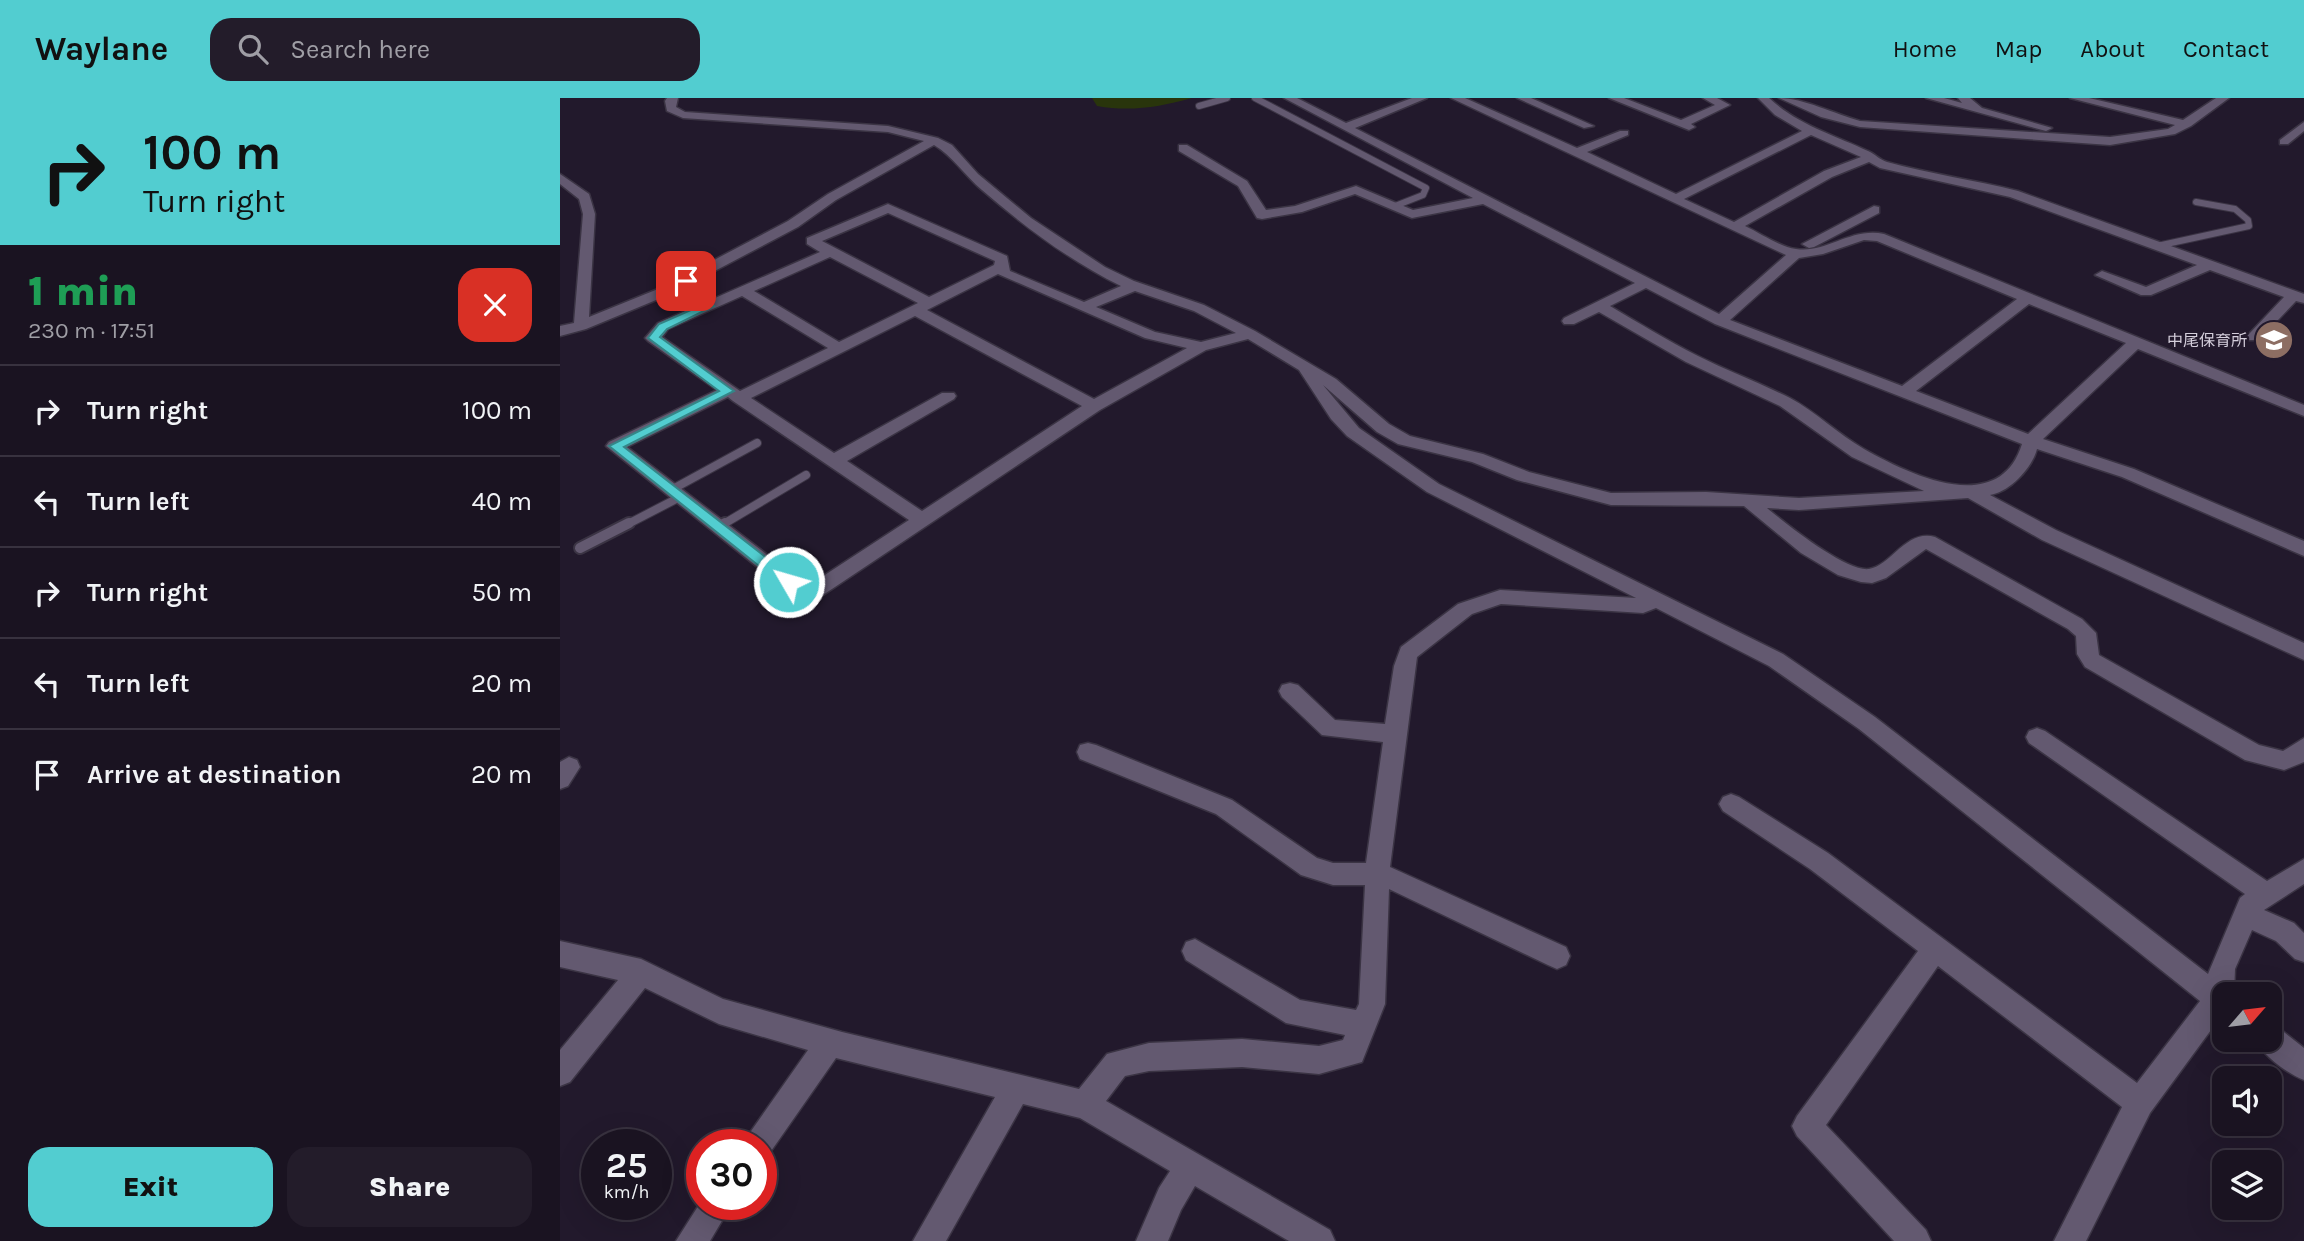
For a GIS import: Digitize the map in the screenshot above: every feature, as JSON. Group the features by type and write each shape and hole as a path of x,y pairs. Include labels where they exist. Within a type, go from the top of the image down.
{"street":[{"path":"673,98 670,101 671,109 684,115 888,129 934,140 948,148 974,177 1026,221 1100,270 1135,286 1199,308 1250,334 1330,382 1382,428 1404,439 1477,458 1523,476 1611,499 1749,500 1799,504 1944,496 1997,488 2026,458 2031,441 2135,343"},
{"path":"1289,98 1720,321 2031,441 2128,473 2304,549"},
{"path":"1346,127 1420,98"},
{"path":"1456,98 1500,113 1734,227 1798,254 1818,251 1863,236 1879,237 2304,411"},
{"path":"1614,98 1686,126 1724,105 1708,98"},
{"path":"1763,98 1779,113 1880,164 2014,194 2299,297 2254,337"},
{"path":"1784,98 1825,115 1860,124 2082,139 2134,139 2171,132 2223,98"},
{"path":"1931,98 2082,139"},
{"path":"1963,98 1978,110"},
{"path":"2076,98 2187,124"},
{"path":"1527,101 1588,126"},
{"path":"2284,142 2304,125"},
{"path":"1675,199 1811,131"},
{"path":"1577,152 1624,133"},
{"path":"560,331 581,326 686,281 793,224 832,197 934,140"},
{"path":"1182,148 1243,184 1262,215 1297,209 1356,190 1412,214 1487,199"},
{"path":"1734,227 1828,174 1870,158"},
{"path":"560,178 585,197 589,214 581,326"},
{"path":"1094,406 811,241 888,208 1002,259 1001,267 1005,274 1150,335 1201,347"},
{"path":"1720,321 1804,246 1874,210"},
{"path":"830,252 663,326 653,338 733,395 923,520"},
{"path":"2102,275 2146,292 2209,265"},
{"path":"1001,267 839,348 615,446 807,596 1094,406 1201,347 1250,334"},
{"path":"686,281 688,293 708,306"},
{"path":"1569,321 1646,283"},
{"path":"1083,308 1110,294 1135,286"},
{"path":"743,291 839,348"},
{"path":"1903,392 2027,298"},
{"path":"1599,306 1691,359 1786,403 1858,453 1933,488 1971,492 2049,535 2304,652"},
{"path":"1300,365 1353,432 1433,488 1776,660 1867,723 2212,994"},
{"path":"834,461 948,396"},
{"path":"1749,500 1778,529 1834,564 1865,578 1877,575 1903,552 1928,542 2076,624 2086,633 2087,654 2092,661 2252,753 2284,761 2298,755 2304,747"},
{"path":"1085,1105 1117,1064 1149,1057 1242,1053 1319,1060 1352,1052 1372,1004 1378,874 1404,666 1408,653 1465,609 1500,597 1643,606 1656,600"},
{"path":"1290,691 1330,729 1395,734"},
{"path":"2037,737 2267,895"},
{"path":"1088,752 1224,807 1310,867 1333,874 1378,874 1397,880 1557,956"},
{"path":"1731,804 1819,861 2140,1103"},
{"path":"2222,982 2222,968 2249,906 2304,870"},
{"path":"2246,915 2285,932 2304,950"},
{"path":"1915,1241 1807,1126 1935,949"},
{"path":"1195,951 1296,1013 1363,1025"},
{"path":"560,954 641,972 719,1011 830,1043 1085,1105 1319,1241"},
{"path":"560,1072 641,972"},
{"path":"2070,1241 2140,1103 2212,1012"},
{"path":"770,1129 830,1043"},
{"path":"2282,1049 2304,1066"},
{"path":"929,1241 1016,1088"},
{"path":"1152,1241 1170,1199 1190,1166"},
{"path":"692,1241 707,1220"}],"lane":[{"path":"1199,106 1227,98"},
{"path":"1255,98 1426,188 1423,195 1395,206"},
{"path":"1325,135 1346,127"},
{"path":"2157,246 2249,226 2248,220 2235,209 2196,202"},
{"path":"580,548 757,443"},
{"path":"718,527 806,475"}],"green space":[{"path":"1092,98 1192,98 1157,106 1121,109 1097,106"}],"place":[{"name":"中尾保育所","path":"2274,340"}],"route":[{"path":"686,281 688,293 708,306 663,326 653,338 728,391 615,446 789,582"}]}
